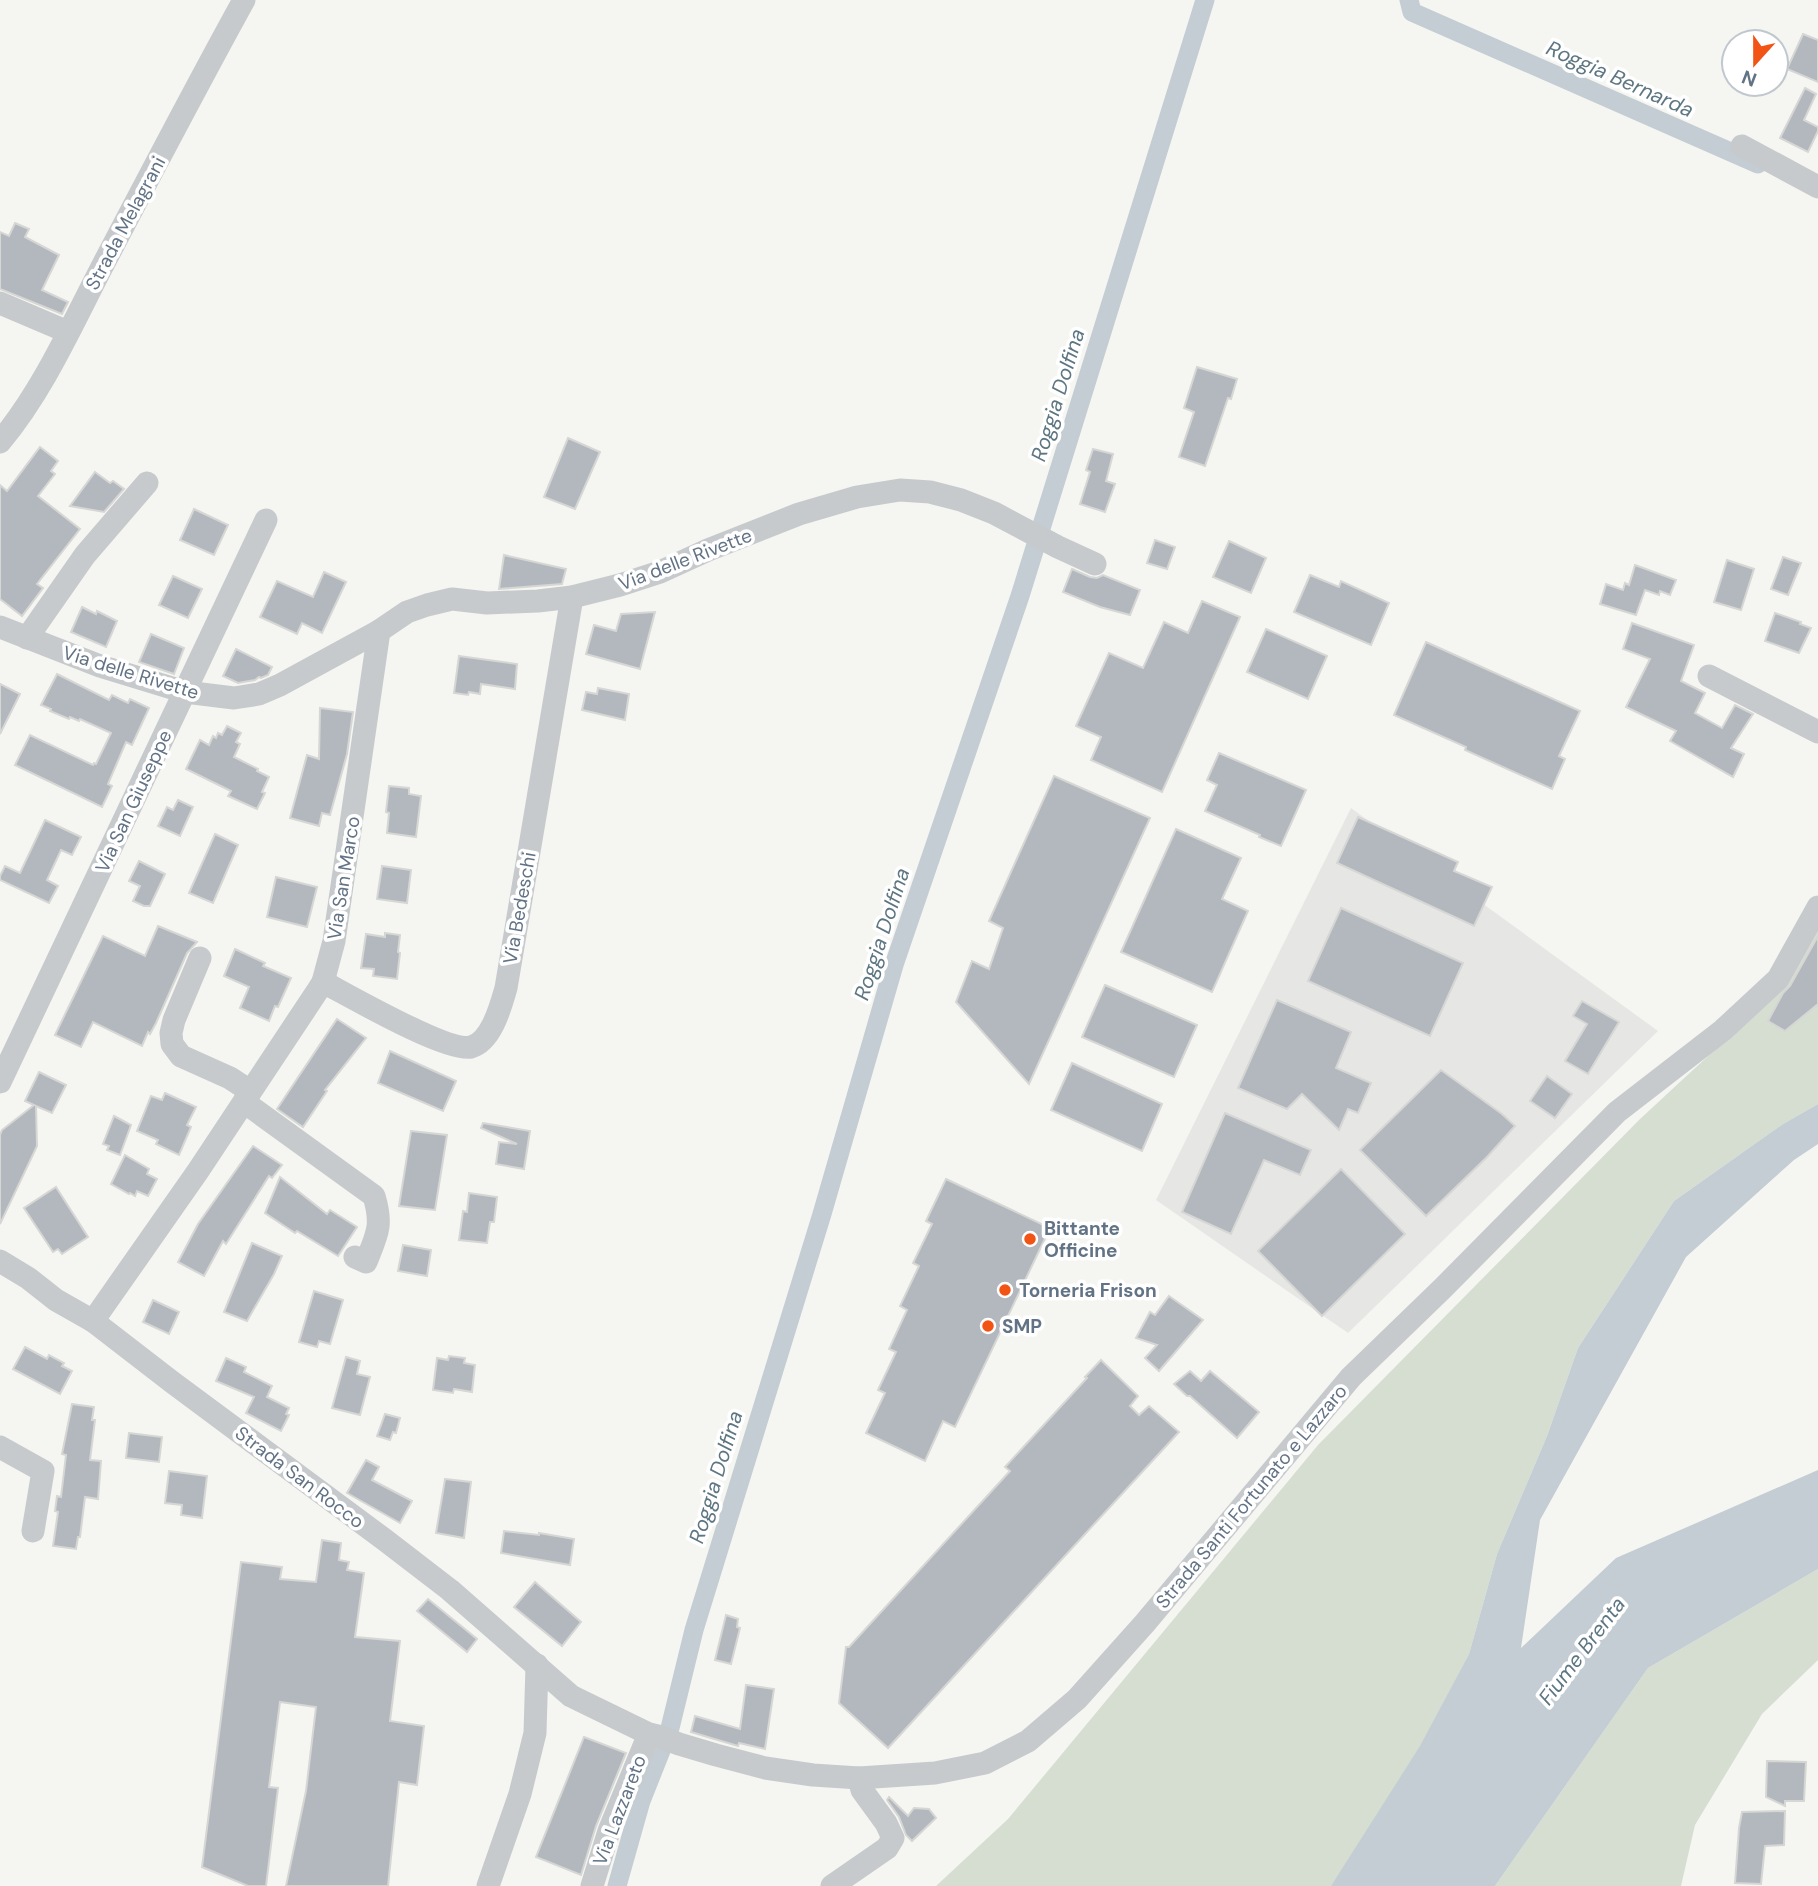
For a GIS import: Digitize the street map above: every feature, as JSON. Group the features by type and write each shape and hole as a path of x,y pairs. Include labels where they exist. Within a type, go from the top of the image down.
{"street":[{"name":"Strada Melagrani","path":"0,442 54,359 244,0"},
{"path":"1742,146 1818,187"},
{"path":"0,303 68,332"},
{"path":"27,638 85,555 146,484"},
{"name":"Via delle Rivette","path":"0,627 100,666 185,692 234,698 259,694 308,671 407,612 427,605 452,599 487,603 572,597 660,572 799,514 857,497 900,490 930,492 961,500 994,513 1096,564"},
{"name":"Via San Giuseppe","path":"0,1082 267,520"},
{"name":"Via Bedeschi","path":"323,982 455,1046 472,1047 485,1037 494,1024 506,988 572,597"},
{"name":"Via San Marco","path":"93,1321 198,1171 323,982 334,941 379,631"},
{"path":"1709,676 1818,732"},
{"name":"Strada Santi Fortunato e Lazzaro","path":"537,1665 572,1696 662,1738 765,1768 859,1778 935,1773 985,1763 1028,1741 1077,1699 1145,1623 1351,1377 1617,1112 1723,1030 1778,979 1818,907"},
{"path":"200,958 174,1020 172,1044 181,1056 230,1078 247,1097 374,1196 380,1216 376,1235 366,1262 355,1257"},
{"name":"Strada San Rocco","path":"0,1261 56,1300"},
{"name":"Strada San Rocco","path":"0,1278 56,1300 93,1321 450,1590 537,1665"},
{"path":"0,1447 43,1471 33,1531"},
{"path":"488,1886 520,1794 536,1733 537,1665"},
{"path":"536,1733 562,1687"},
{"name":"Via Lazzareto","path":"592,1886 609,1831 662,1738"},
{"path":"832,1886 887,1848 892,1838 887,1822 862,1790 859,1778"}],"shaded area":[{"path":"1351,808 1658,1031 1348,1333 1156,1200"},
{"path":"1818,926 1818,1104 1783,1124 1674,1201 1578,1348 1547,1436 1497,1554 1469,1654 1421,1746 1335,1883 1331,1886 936,1886 1008,1819 1318,1445 1640,1119 1761,1007"},
{"path":"1818,1569 1818,1660 1762,1714 1695,1825 1681,1886 1495,1886 1648,1668"}],"water":[{"name":"Fiume Brenta","path":"1818,1104 1818,1144 1794,1160 1686,1257 1540,1520 1521,1648 1616,1558 1818,1470 1818,1569 1648,1668 1495,1886 1331,1886 1420,1746 1469,1654 1497,1554 1547,1436 1578,1348 1674,1201 1783,1124"}],"building":[{"path":"1803,34 1818,40 1818,82 1790,70 1790,62"},
{"path":"1805,88 1816,94 1804,120 1818,127 1808,152 1780,138"},
{"path":"15,223 29,229 25,237 59,255 42,290 68,302 62,314 0,289 0,232 9,236"},
{"path":"1197,367 1237,379 1205,466 1179,457 1194,412 1184,408"},
{"path":"568,438 600,452 575,509 544,497"},
{"path":"40,447 58,461 51,471 55,474 38,496 80,529 37,584 43,588 22,616 0,599 0,485 7,491"},
{"path":"1093,449 1113,454 1106,481 1115,484 1105,512 1080,504 1090,472 1086,470"},
{"path":"95,472 124,489 104,512 70,506"},
{"path":"194,509 228,525 214,555 180,540"},
{"path":"1155,540 1175,547 1167,569 1147,563"},
{"path":"1229,541 1266,558 1251,593 1213,577"},
{"path":"504,555 566,569 562,584 499,589"},
{"path":"1783,557 1801,563 1788,595 1771,589"},
{"path":"1727,560 1754,569 1741,610 1714,602"},
{"path":"1635,565 1676,580 1670,595 1660,591 1659,595 1645,590 1636,615 1600,604 1606,584 1623,590 1625,583 1629,585"},
{"path":"1072,569 1090,577 1103,575 1140,590 1130,615 1100,607 1063,592"},
{"path":"324,572 346,582 322,633 302,623 297,634 260,617 277,581 313,597"},
{"path":"1310,575 1339,587 1341,581 1389,603 1371,645 1294,612"},
{"path":"173,576 202,589 188,618 159,605"},
{"path":"1202,601 1240,617 1162,792 1091,760 1101,737 1076,726 1109,653 1143,668 1164,622 1188,633"},
{"path":"82,607 117,621 106,647 71,632"},
{"path":"655,612 640,669 586,654 594,625 616,631 621,614"},
{"path":"1775,613 1811,628 1799,653 1765,641"},
{"path":"1632,623 1694,645 1681,681 1705,693 1695,713 1722,728 1735,705 1753,714 1731,748 1744,754 1733,777 1670,741 1676,731 1626,707 1650,659 1623,649"},
{"path":"1266,629 1327,656 1308,699 1247,672"},
{"path":"151,634 184,648 174,674 139,662"},
{"path":"1426,642 1580,711 1559,756 1565,759 1552,789 1394,715"},
{"path":"236,649 272,667 268,675 238,683 223,676"},
{"path":"459,656 517,664 515,689 481,684 480,694 454,693"},
{"path":"57,674 109,700 112,695 128,703 130,699 149,708 132,745 126,742 108,784 112,786 102,807 15,765 30,735 93,765 96,764 111,733 80,719 69,719 41,705"},
{"path":"0,684 20,694 0,734"},
{"path":"598,688 629,694 625,720 582,710 586,692 597,694"},
{"path":"320,708 353,712 347,754 330,815 322,813 319,826 290,818 307,755 319,759"},
{"path":"227,726 241,733 236,742 240,744 234,757 269,777 257,809 228,796 231,791 186,769 200,740 209,745 213,736 216,738 218,733 222,735"},
{"path":"1219,753 1306,790 1281,846 1205,811 1217,785 1207,780"},
{"path":"1054,776 1150,818 1029,1084 956,1002 972,961 989,969 1003,928 989,921"},
{"path":"389,786 409,788 409,794 421,796 416,837 387,833"},
{"path":"178,800 193,807 180,836 158,826 167,807 173,810"},
{"path":"1358,817 1458,862 1454,871 1492,887 1474,926 1337,863"},
{"path":"45,820 81,837 72,855 61,850 47,880 58,886 49,903 0,880 5,866 20,873"},
{"path":"1176,829 1241,858 1222,899 1248,911 1212,992 1121,952"},
{"path":"215,834 238,845 213,903 189,893"},
{"path":"139,861 165,874 150,906 133,901 140,886 129,881"},
{"path":"382,866 411,870 407,903 377,899"},
{"path":"276,877 317,887 307,927 267,917"},
{"path":"1341,908 1463,963 1430,1036 1308,981"},
{"path":"158,926 197,942 187,953 156,1023 150,1034 148,1032 142,1046 93,1022 81,1047 55,1035 103,936 145,956"},
{"path":"385,933 400,935 397,979 373,976 374,969 361,968 366,934 385,937"},
{"path":"1818,936 1818,1004 1785,1031 1768,1021"},
{"path":"235,949 265,963 263,966 291,978 269,1021 240,1008 249,987 224,976"},
{"path":"1105,985 1197,1025 1174,1077 1082,1037"},
{"path":"1277,1000 1351,1032 1336,1068 1371,1083 1358,1113 1348,1109 1339,1130 1302,1094 1287,1109 1238,1088"},
{"path":"1582,1001 1619,1022 1588,1074 1565,1061 1587,1024 1573,1016"},
{"path":"337,1019 366,1038 325,1090 327,1091 303,1127 277,1109"},
{"path":"390,1051 456,1081 443,1111 378,1083"},
{"path":"1072,1063 1162,1104 1142,1151 1051,1110"},
{"path":"1441,1070 1515,1126 1426,1216 1360,1150"},
{"path":"39,1072 66,1085 52,1113 36,1106 37,1146 0,1224 0,1135 2,1130 34,1105 25,1101"},
{"path":"1547,1076 1572,1094 1555,1118 1530,1101"},
{"path":"165,1093 196,1107 187,1125 191,1127 179,1155 156,1144 158,1140 137,1131 151,1096 162,1100"},
{"path":"1225,1113 1311,1150 1300,1175 1264,1160 1231,1234 1182,1212"},
{"path":"114,1116 131,1125 120,1155 107,1150 109,1146 103,1144"},
{"path":"483,1123 530,1131 524,1169 496,1164 499,1142 517,1144 481,1128"},
{"path":"411,1131 447,1135 435,1210 399,1206"},
{"path":"253,1146 282,1165 272,1178 269,1176 226,1244 223,1241 204,1276 178,1262 198,1224"},
{"path":"125,1155 149,1169 147,1174 157,1179 148,1196 137,1191 135,1196 111,1184"},
{"path":"1341,1169 1405,1234 1322,1316 1258,1251"},
{"path":"280,1177 327,1214 330,1210 357,1227 338,1256 265,1213"},
{"path":"946,1179 1050,1228 955,1427 943,1421 925,1461 866,1433 885,1393 878,1390 896,1352 889,1349 907,1310 900,1306 919,1266 913,1263 932,1224 926,1221"},
{"path":"56,1187 88,1237 62,1254 58,1249 53,1252 24,1208"},
{"path":"469,1193 497,1197 494,1222 490,1222 487,1243 459,1240 463,1211 467,1212"},
{"path":"252,1243 282,1256 247,1321 224,1312"},
{"path":"403,1245 431,1250 427,1276 398,1271"},
{"path":"314,1291 343,1300 330,1344 319,1341 317,1347 299,1342"},
{"path":"1169,1296 1203,1320 1159,1371 1145,1358 1157,1345 1136,1338 1150,1312 1155,1315"},
{"path":"153,1300 179,1312 169,1334 143,1322"},
{"path":"25,1347 47,1359 49,1355 72,1371 60,1394 13,1369"},
{"path":"449,1356 465,1358 464,1363 475,1365 472,1392 433,1390 437,1358 448,1360"},
{"path":"346,1357 360,1361 357,1374 370,1377 360,1415 332,1408"},
{"path":"226,1358 246,1367 244,1372 272,1386 267,1397 289,1408 286,1414 289,1415 281,1431 246,1413 254,1397 216,1381"},
{"path":"1101,1360 1138,1396 1130,1406 1139,1415 1149,1406 1179,1432 888,1748 839,1703 846,1647 849,1647 1010,1471 1005,1467"},
{"path":"1190,1371 1201,1381 1210,1371 1259,1412 1237,1438 1174,1384"},
{"path":"72,1404 94,1407 90,1460 101,1461 98,1499 85,1497 76,1549 53,1546 58,1512 55,1511 57,1496 61,1497 66,1455 62,1454"},
{"path":"385,1414 400,1418 396,1433 393,1432 390,1440 377,1436"},
{"path":"129,1433 162,1437 159,1462 126,1458"},
{"path":"366,1460 379,1467 372,1480 412,1501 400,1523 347,1493"},
{"path":"169,1471 207,1476 202,1518 181,1515 182,1505 165,1503"},
{"path":"445,1479 471,1482 464,1538 436,1533"},
{"path":"504,1531 574,1539 570,1565 501,1553"},
{"path":"322,1540 341,1543 339,1560 349,1562 347,1570 364,1573 355,1637 400,1641 390,1721 424,1726 417,1785 399,1782 388,1886 286,1886 306,1791 316,1707 280,1702 269,1787 278,1788 266,1886 248,1886 202,1867 241,1562 282,1567 280,1579 316,1582"},
{"path":"535,1582 581,1622 562,1646 514,1607"},
{"path":"428,1599 477,1639 467,1652 417,1611"},
{"path":"726,1615 738,1619 737,1627 740,1628 731,1664 715,1660"},
{"path":"746,1685 774,1689 765,1749 739,1743 738,1746 691,1732 695,1716 740,1729"},
{"path":"584,1737 626,1753 596,1826 581,1875 536,1857"},
{"path":"1767,1761 1806,1762 1804,1801 1785,1801 1785,1806 1766,1797"},
{"path":"889,1797 908,1816 914,1808 929,1809 936,1818 912,1841 887,1800"},
{"path":"1785,1811 1784,1845 1765,1846 1761,1884 1735,1883 1742,1812"}],"waterway":[{"name":"Roggia Dolfina","path":"617,1886 641,1801 670,1728 694,1630 822,1214 894,965 1020,596 1205,0"},
{"name":"Roggia Bernarda","path":"1409,0 1412,12 1758,164"}],"place":[{"name":"Bittante Officine","path":"1030,1239"},
{"name":"Torneria Frison","path":"1005,1290"},
{"name":"SMP","path":"988,1326"}]}
